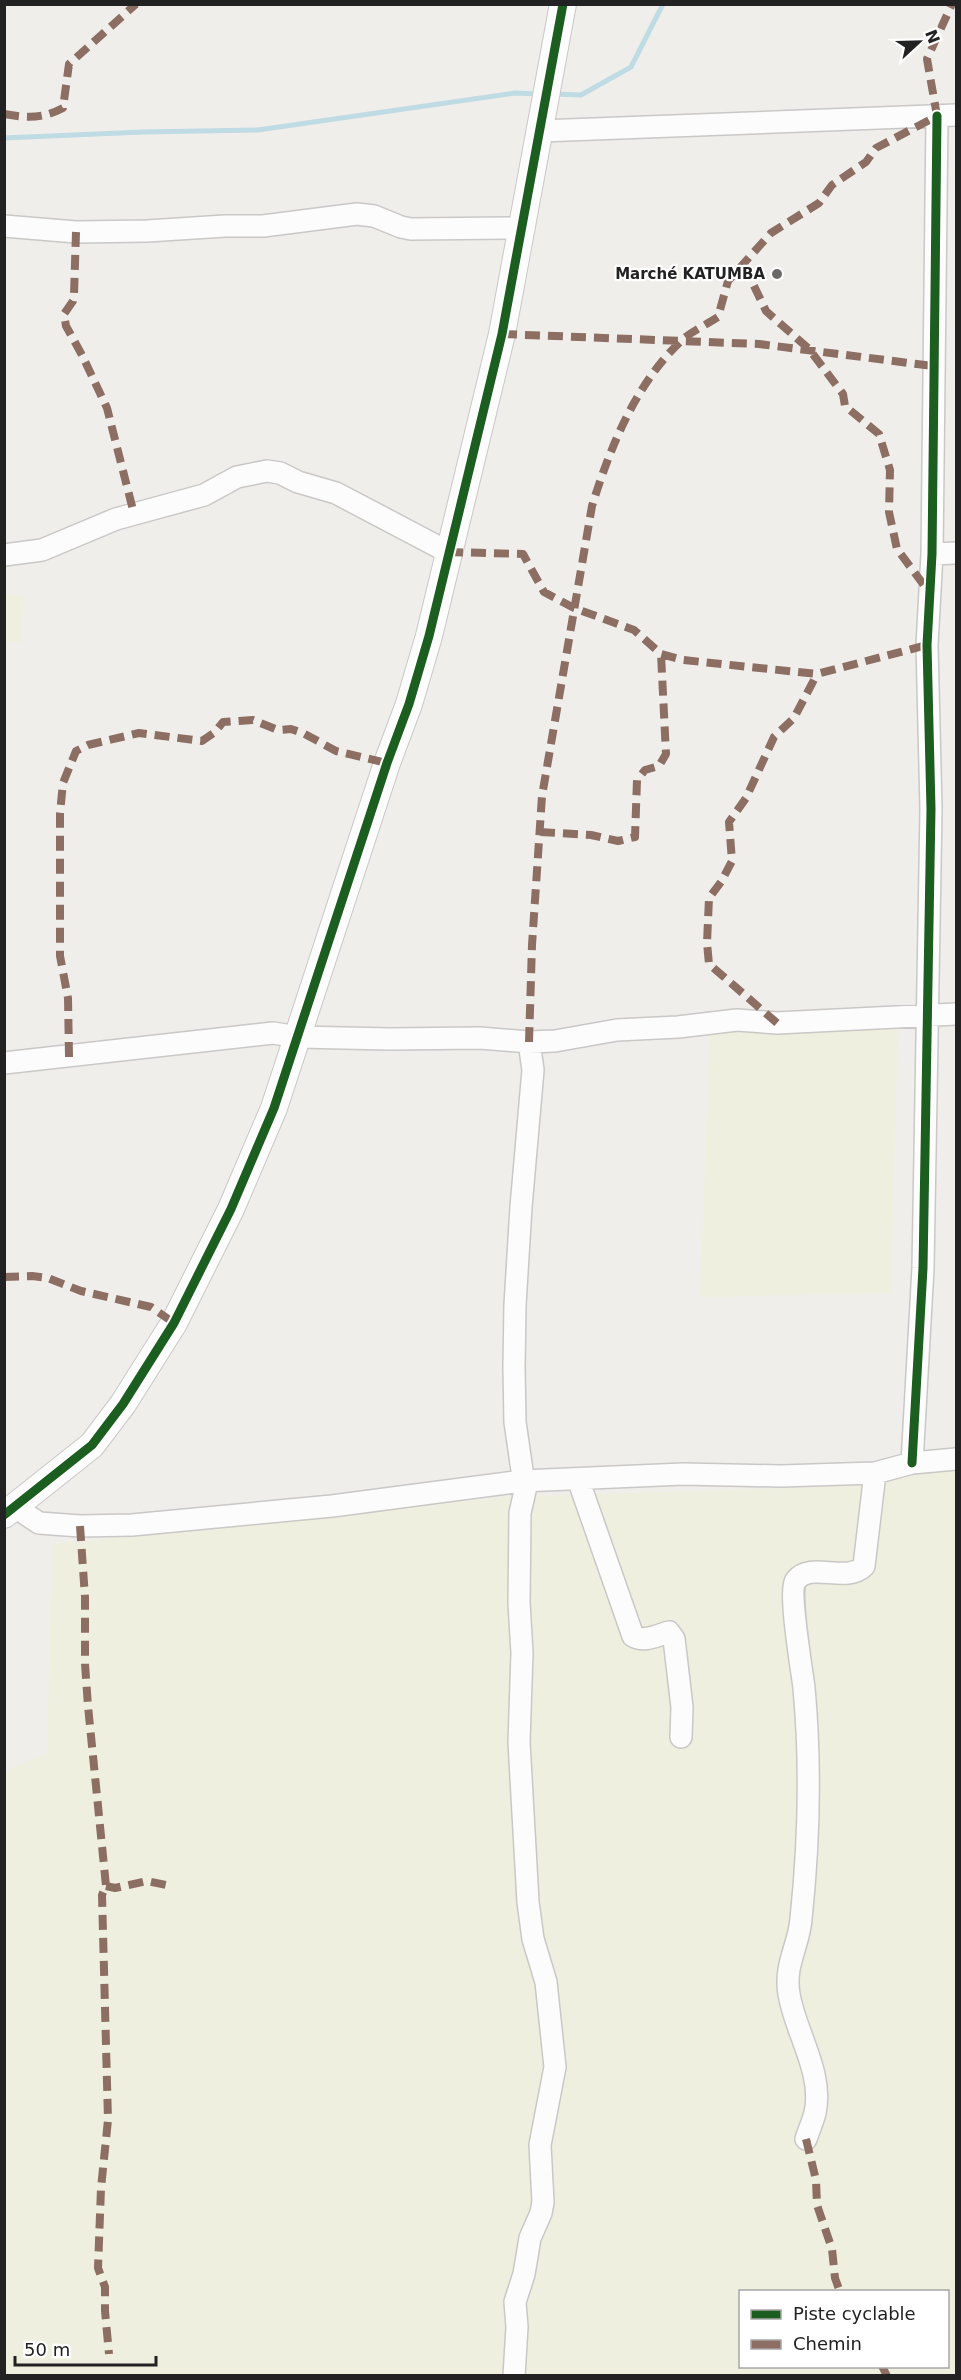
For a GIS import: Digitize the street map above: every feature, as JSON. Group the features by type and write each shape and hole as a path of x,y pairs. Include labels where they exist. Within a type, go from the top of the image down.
{"street":[{"path":"563,4 502,334 471,471 448,552 429,636 409,704 387,763 274,1108 231,1209 174,1323 123,1404 92,1445 10,1511 39,1523 80,1526 132,1524 333,1506 522,1481 683,1474 781,1476 875,1473 912,1463 957,1459"},
{"path":"542,121 947,116 927,645 931,809 923,1268 912,1463"},
{"path":"4,226 76,232 147,231 263,226 357,214 374,216 411,229 522,228"},
{"path":"4,555 42,550 116,519 204,495 237,477 267,471 280,473 298,482 336,493 448,552"},
{"path":"932,554 957,553"},
{"path":"4,1064 244,1034 273,1033 298,1037 389,1039 480,1038 529,1042 555,1041 617,1030 737,1020 798,1022 957,1014"},
{"path":"514,2376 517,2327 515,2302 524,2274 530,2238 541,2213 543,2202 540,2145 555,2067 546,1982 532,1940 519,1733 522,1653 519,1603 520,1513 525,1491 515,1422 514,1367 521,1207 533,1070 529,1042"},
{"path":"806,2139 815,2114 815,2090 809,2060 789,1995 788,1978 788,1965 801,1921 808,1818 808,1728 794,1611 794,1583 797,1578 807,1574 856,1573 864,1566 875,1473"},
{"path":"578,1479 633,1636 637,1639 646,1639 669,1632 674,1639 682,1707 681,1737"}],"green space":[{"path":"5,595 23,596 22,643 5,642"},
{"path":"898,1023 891,1293 700,1297 710,1030"},
{"path":"940,1466 956,1466 956,2375 5,2376 5,1771 47,1753 52,1544 503,1497 852,1486"}],"waterway":[{"path":"554,94 581,95 631,67 663,4"},
{"path":"4,138 258,130 515,93 539,94"}],"marked path":[{"path":"4,114 34,117 63,108 69,64 136,4"},
{"path":"529,1042 532,945 542,796 592,506 607,462 626,418 650,378 684,338 718,317 728,281 771,233 819,203 832,185 866,162 876,148 937,116 927,59 952,4"},
{"path":"76,232 74,295 73,301 64,314 66,326 107,408 134,514"},
{"path":"744,265 766,311 809,349 843,394 845,406 879,434 890,470 889,512 897,549 929,592"},
{"path":"502,334 759,344 933,366"},
{"path":"448,552 523,554 544,592 574,608 634,630 661,654 683,660 817,674 927,645"},
{"path":"540,832 591,835 618,841 635,837 637,780 645,770 659,766 666,754 661,654"},
{"path":"777,1023 709,964 707,943 709,898 732,861 729,822 746,798 774,737 794,718 817,674"},
{"path":"69,1057 68,998 60,956 60,813 63,783 76,751 88,745 139,733 202,741 215,732 223,722 253,720 278,730 291,729 303,733 336,751 387,763"},
{"path":"4,1277 48,1278 81,1291 151,1307 174,1323"},
{"path":"80,1526 85,1597 85,1664 88,1706 106,1886 102,1895 108,2120 101,2188 98,2268 105,2287 109,2354"},
{"path":"106,1886 115,1888 147,1881 171,1886"},
{"path":"806,2139 816,2180 817,2205 832,2249 835,2278 839,2290"},
{"path":"883,2368 887,2376"}],"cycle path":[{"path":"4,1515 92,1445 123,1404 174,1323 231,1209 274,1108 387,763 409,704 429,636 502,334 563,4"},
{"path":"912,1463 923,1268 931,809 927,645 932,554 937,116"}],"place":[{"name":"Marché KATUMBA","path":"777,274"}]}
